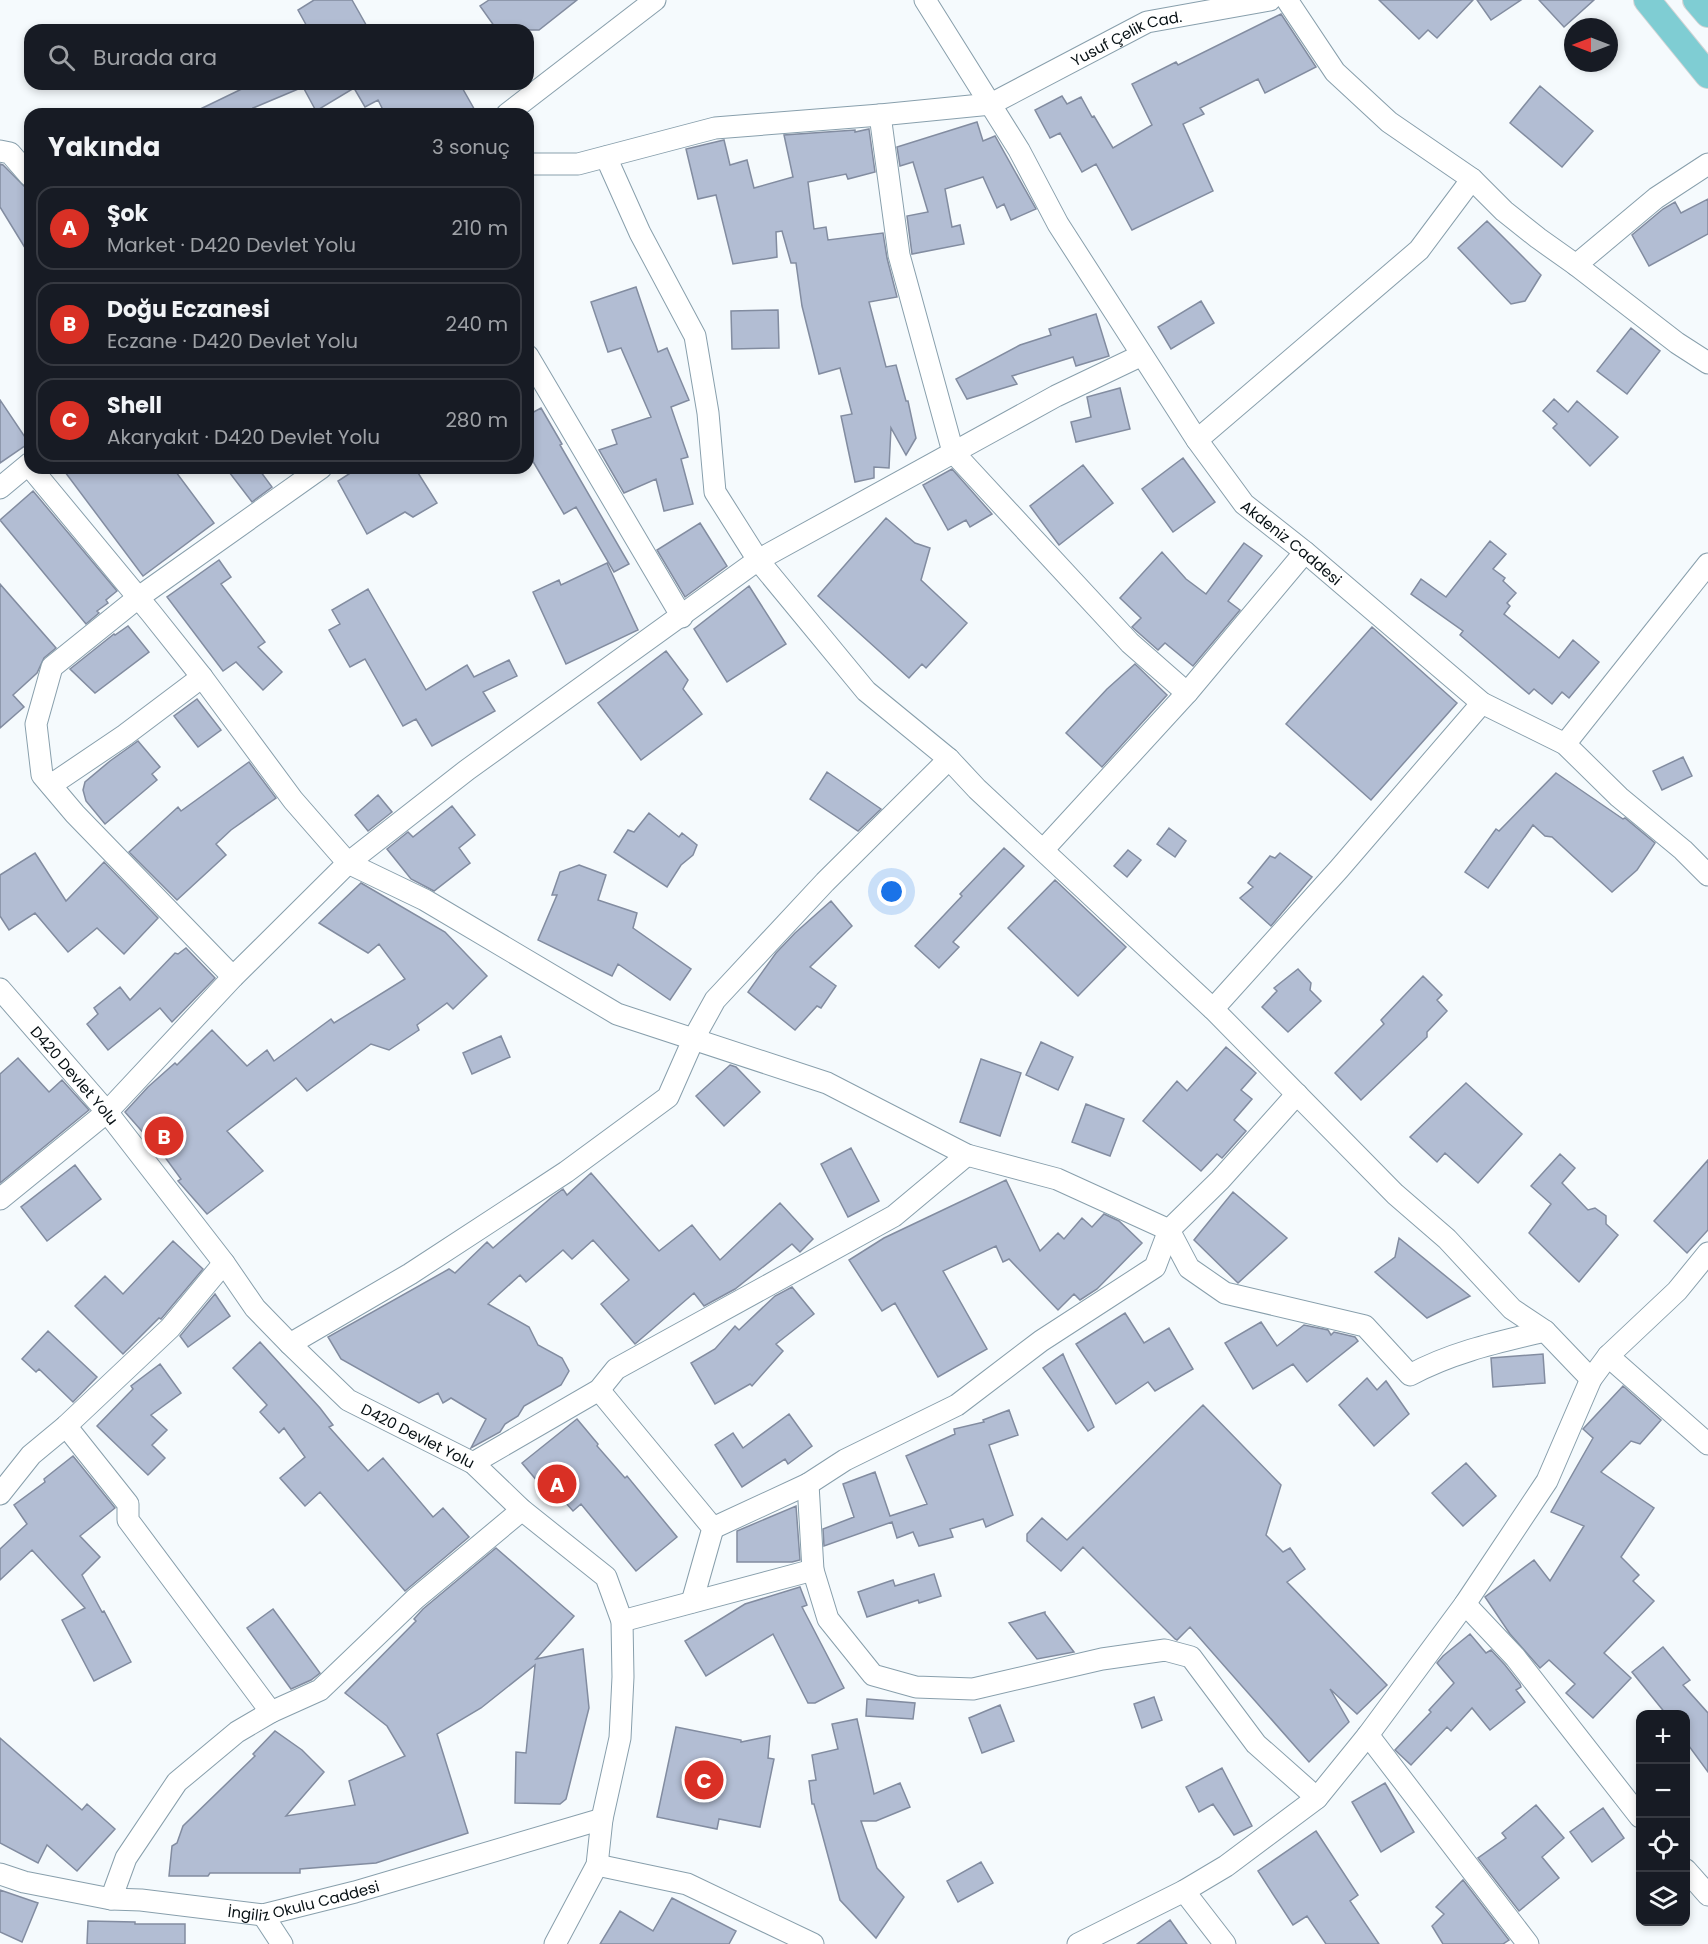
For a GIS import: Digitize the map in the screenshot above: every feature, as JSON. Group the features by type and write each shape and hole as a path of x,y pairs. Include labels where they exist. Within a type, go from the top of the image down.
{"main road":[{"path":"1647,0 1708,75"},
{"path":"1696,0 1708,14"}],"street":[{"path":"515,108 656,0"},
{"name":"Akdeniz Caddesi","path":"925,0 1019,150 1058,224 1197,440 1244,504 1305,552 1482,703 1565,744 1619,797 1683,850 1708,875"},
{"name":"Yusuf Çelik Cad.","path":"991,104 1147,22 1270,0"},
{"path":"1287,0 1335,72 1389,122 1472,179 1504,211 1677,343 1708,363"},
{"path":"534,164 578,164 715,128 991,104"},
{"path":"880,115 899,255 954,452 1130,643 1187,693"},
{"path":"0,151 10,153 24,169"},
{"path":"606,157 640,233 695,336 708,413 715,492 758,560 866,691 949,759 977,789 1213,1009 1395,1194 1447,1239 1512,1309 1545,1331 1591,1379"},
{"path":"1576,265 1656,198 1708,164"},
{"path":"1197,440 1419,250 1472,179"},
{"path":"0,1199 107,1112 233,977 348,863 467,770 758,560 1056,396 1142,354"},
{"path":"534,366 682,617"},
{"path":"0,488 24,470"},
{"path":"37,474 202,677 293,800 348,863 425,900 617,1014 827,1083 967,1155 1057,1179 1168,1230 1189,1268 1225,1293 1365,1326 1410,1374 1427,1365 1488,1344 1545,1331"},
{"path":"233,977 83,822 42,775 36,724 52,667 139,597 313,474"},
{"path":"1042,850 1187,693 1305,552"},
{"path":"1565,744 1708,564"},
{"path":"51,785 125,735 202,677"},
{"path":"1213,1009 1339,869 1482,703"},
{"path":"290,1344 410,1274 566,1172 668,1097 694,1038 716,1000 825,882 949,759"},
{"name":"D420 Devlet Yolu","path":"0,989 107,1112 224,1263 255,1308 290,1344 348,1400 473,1463 522,1510 606,1577 622,1621 623,1677 620,1738 602,1819 597,1865 555,1944"},
{"path":"692,1602 713,1528 808,1484 845,1460 957,1405 1041,1341 1155,1267 1168,1230 1220,1180 1297,1094"},
{"path":"473,1463 599,1390 616,1369 894,1216 967,1155"},
{"path":"1078,1944 1184,1891 1226,1866 1317,1798 1368,1735 1465,1604 1546,1481 1591,1379 1608,1356 1677,1291 1708,1253"},
{"path":"0,1494 31,1455 66,1426 170,1328 224,1263"},
{"path":"1608,1356 1708,1444"},
{"path":"599,1390 713,1528"},
{"path":"66,1426 128,1504 128,1520 271,1712"},
{"path":"808,1484 813,1570 828,1619 873,1675 916,1687 973,1689 1102,1659 1165,1650 1191,1657 1256,1744 1317,1798"},
{"path":"111,1899 126,1858 177,1782 237,1732 271,1712 320,1690 415,1599 522,1510"},
{"path":"622,1621 813,1570"},
{"path":"1465,1604 1515,1658 1636,1811"},
{"path":"1368,1735 1528,1944"},
{"name":"İngiliz Okulu Caddesi","path":"0,1874 24,1882 111,1899 141,1900 263,1915 355,1892 602,1819"},
{"path":"597,1865 687,1884 813,1944"},
{"path":"1688,1872 1708,1895"},
{"path":"1184,1891 1225,1944"},
{"path":"263,1915 282,1944"}],"building":[{"path":"314,0 352,0 366,24 306,24 298,10"},
{"path":"489,0 577,0 539,30 534,30 534,24 493,24 480,6"},
{"path":"1379,0 1473,0 1437,38 1428,30 1419,39"},
{"path":"1477,0 1521,0 1491,20"},
{"path":"1539,0 1594,0 1574,18 1564,18 1564,27"},
{"path":"1281,14 1316,67 1265,93 1258,79 1200,108 1204,114 1183,124 1213,191 1132,230 1096,164 1082,172 1060,133 1050,138 1035,110 1062,96 1067,104 1081,97 1113,148 1152,125 1132,84 1176,62 1178,65"},
{"path":"1540,86 1593,131 1562,167 1510,123"},
{"path":"240,90 296,90 253,108 202,108"},
{"path":"305,90 351,90 321,108 314,108"},
{"path":"355,90 463,90 474,108 382,108 378,100 365,107"},
{"path":"977,122 983,141 995,136 1036,209 1011,220 1004,204 997,208 983,177 945,189 952,227 960,225 964,244 912,254 907,216 928,212 913,162 900,166 897,147"},
{"path":"869,129 875,172 848,179 846,174 808,182 814,229 826,227 828,240 883,233 897,297 869,302 886,367 896,365 906,401 908,401 916,438 906,455 891,428 889,468 874,467 874,478 855,482 841,416 852,414 840,368 819,374 802,306 796,263 791,263 782,231 776,232 777,257 733,264 716,195 698,199 686,149 724,140 730,165 747,160 754,188 793,177 784,135 855,130 855,132"},
{"path":"0,164 24,186 24,246 0,207"},
{"path":"1708,199 1708,234 1649,266 1632,235 1675,202 1681,213"},
{"path":"1487,221 1541,275 1525,301 1511,304 1458,248"},
{"path":"636,287 658,352 667,348 689,400 671,407 688,457 681,459 693,504 664,511 656,479 624,493 599,450 617,444 612,430 651,417 621,348 608,352 591,302"},
{"path":"1201,301 1214,323 1171,349 1158,327"},
{"path":"778,310 779,348 732,349 731,311"},
{"path":"1096,314 1109,356 1076,366 1073,357 1012,376 1017,384 967,399 956,379 1020,345 1051,335 1049,329"},
{"path":"1631,328 1660,351 1627,394 1597,371"},
{"path":"1120,388 1130,429 1076,442 1071,422 1091,417 1087,397"},
{"path":"1554,399 1568,412 1577,401 1618,437 1590,466 1553,428 1557,424 1543,411"},
{"path":"0,400 24,436 24,446 0,463"},
{"path":"541,408 629,564 614,572 576,507 564,514 534,463 534,412"},
{"path":"1183,458 1215,502 1173,532 1142,489"},
{"path":"1083,465 1113,503 1059,545 1030,506"},
{"path":"952,469 992,514 970,527 966,520 948,530 923,485"},
{"path":"66,474 177,474 214,523 143,576"},
{"path":"231,474 262,474 272,487 252,502"},
{"path":"349,474 419,474 437,503 413,517 405,512 367,534 338,481"},
{"path":"33,491 117,591 106,600 108,603 97,611 99,613 86,624 0,520"},
{"path":"886,518 915,543 930,548 921,580 967,623 926,668 922,664 909,678 818,596"},
{"path":"700,523 727,566 685,597 657,550"},
{"path":"1490,541 1506,554 1493,569 1505,578 1503,581 1516,593 1507,603 1510,606 1504,614 1559,658 1573,640 1599,662 1569,698 1562,692 1552,704 1534,689 1529,694 1460,635 1463,631 1411,594 1421,579 1446,597"},
{"path":"1244,543 1262,556 1228,601 1240,610 1193,666 1165,643 1158,650 1132,627 1141,618 1120,598 1162,552 1186,579 1206,594"},
{"path":"219,560 231,577 221,584 265,642 258,647 282,672 263,690 236,662 223,671 167,597"},
{"path":"607,563 638,630 566,664 533,592 559,580 561,585"},
{"path":"0,584 56,648 44,658 37,673 13,695 24,707 0,728"},
{"path":"749,586 786,644 727,682 694,629"},
{"path":"368,589 426,690 467,665 474,677 509,660 517,676 483,692 495,711 432,746 416,719 403,726 365,659 350,667 329,630 340,624 332,610"},
{"path":"128,626 149,652 95,693 70,669 114,634"},
{"path":"1372,627 1457,703 1371,800 1286,724"},
{"path":"666,651 688,680 683,689 702,714 641,760 598,703"},
{"path":"1135,664 1167,695 1102,767 1066,733 1107,689"},
{"path":"197,699 221,730 198,747 174,716"},
{"path":"138,741 160,767 152,774 157,780 105,824 86,801 83,790 85,782"},
{"path":"1683,757 1692,776 1662,790 1653,771"},
{"path":"249,762 276,798 231,830 216,844 226,855 177,900 129,852 178,807 181,811"},
{"path":"827,772 881,809 858,831 810,799"},
{"path":"1556,773 1623,819 1625,818 1655,843 1637,870 1612,892 1552,837 1545,836 1533,825 1488,888 1465,872 1496,829 1499,831"},
{"path":"378,795 392,812 368,831 355,815"},
{"path":"452,806 475,835 459,848 470,863 434,891 411,879 387,849 408,832 413,837"},
{"path":"649,813 679,837 682,833 697,845 693,855 681,865 667,887 614,852 628,830 634,832"},
{"path":"1169,828 1186,841 1175,857 1157,844"},
{"path":"1004,848 1024,866 953,942 959,947 939,968 915,946"},
{"path":"1128,850 1141,860 1127,877 1114,866"},
{"path":"35,853 66,901 104,862 158,918 124,954 97,928 68,952 35,913 9,930 0,916 0,875"},
{"path":"1280,853 1312,877 1271,926 1240,898 1253,887 1248,883 1270,856 1275,858"},
{"path":"579,865 606,875 598,900 637,913 633,928 691,969 670,1000 618,964 612,976 538,940 557,895 552,895 560,872"},
{"path":"1055,880 1126,947 1078,996 1008,928"},
{"path":"361,883 445,932 487,976 453,1009 447,1003 417,1025 419,1030 389,1050 371,1044 307,1091 296,1078 227,1131 263,1171 207,1214 178,1181 181,1179 148,1134 146,1136 125,1112 148,1087 175,1063 177,1065 212,1030 247,1066 267,1050 274,1061 331,1019 334,1023 405,979 379,944 368,953 319,923"},
{"path":"831,901 852,926 810,967 836,986 821,1008 817,1006 795,1030 748,992 776,953"},
{"path":"186,948 215,978 172,1022 160,1008 108,1050 87,1024 98,1014 94,1008 120,987 130,1000 175,953 178,954"},
{"path":"1298,969 1311,983 1310,990 1321,1001 1288,1032 1262,1007 1277,991 1274,988"},
{"path":"1423,976 1442,995 1437,1000 1447,1011 1427,1032 1427,1037 1361,1100 1335,1073 1384,1024 1381,1020"},
{"path":"501,1036 510,1057 472,1074 463,1053"},
{"path":"1041,1042 1073,1057 1058,1090 1026,1075"},
{"path":"1226,1047 1256,1073 1241,1090 1252,1099 1234,1120 1246,1131 1222,1158 1217,1154 1201,1171 1143,1121 1177,1081 1187,1091"},
{"path":"18,1058 49,1092 62,1080 89,1110 0,1183 0,1074"},
{"path":"981,1059 1021,1073 1000,1136 960,1122"},
{"path":"730,1065 736,1067 760,1092 724,1126 696,1096"},
{"path":"1466,1083 1522,1134 1478,1183 1445,1153 1437,1162 1410,1137"},
{"path":"1086,1104 1124,1119 1110,1156 1072,1142"},
{"path":"851,1148 879,1201 848,1217 821,1164"},
{"path":"1560,1154 1575,1168 1562,1183 1588,1210 1595,1208 1606,1216 1606,1224 1618,1235 1579,1282 1529,1233 1551,1204 1531,1186"},
{"path":"1708,1160 1708,1230 1687,1253 1654,1221"},
{"path":"75,1165 101,1199 47,1241 21,1207"},
{"path":"591,1173 659,1251 692,1225 720,1260 780,1203 813,1239 800,1252 792,1244 735,1289 704,1306 694,1293 635,1344 601,1304 629,1280 593,1240 572,1259 563,1250 526,1282 520,1275 488,1304 529,1327 538,1345 562,1358 569,1371 561,1385 524,1406 518,1416 505,1424 500,1432 471,1448 486,1419 451,1398 443,1403 438,1393 419,1403 341,1359 328,1337 449,1269 455,1273 487,1242 493,1248 552,1197 563,1189 567,1195"},
{"path":"1006,1180 1040,1251 1058,1233 1064,1239 1082,1218 1092,1227 1104,1214 1119,1221 1142,1243 1097,1289 1080,1300 1074,1294 1058,1310 1009,1259 1003,1262 996,1246 943,1271 987,1349 938,1377 895,1303 882,1311 849,1260 884,1238"},
{"path":"1233,1192 1287,1238 1238,1283 1194,1240"},
{"path":"1399,1238 1470,1296 1427,1318 1375,1272 1395,1257"},
{"path":"173,1241 203,1269 161,1319 159,1318 123,1354 75,1306 105,1276 123,1294"},
{"path":"792,1287 814,1314 776,1344 783,1351 752,1386 750,1384 715,1404 691,1363 715,1349 735,1326 739,1330 775,1296"},
{"path":"215,1294 230,1316 188,1347 180,1336"},
{"path":"1125,1313 1144,1343 1169,1328 1193,1369 1155,1391 1148,1382 1116,1404 1076,1344"},
{"path":"1261,1322 1277,1346 1304,1325 1328,1330 1331,1335 1334,1332 1355,1337 1358,1341 1307,1382 1293,1364 1253,1389 1225,1343"},
{"path":"48,1331 97,1377 73,1402 39,1369 36,1372 22,1359"},
{"path":"260,1342 320,1408 333,1425 329,1427 368,1471 383,1458 433,1517 443,1508 469,1537 405,1591 320,1492 305,1506 280,1478 305,1457 284,1428 279,1433 260,1412 267,1405 233,1368"},
{"path":"1063,1354 1094,1427 1088,1431 1043,1368"},
{"path":"1543,1354 1545,1383 1493,1387 1491,1358"},
{"path":"160,1364 181,1393 151,1415 167,1430 152,1445 165,1458 148,1475 97,1426 133,1389 131,1386"},
{"path":"1367,1378 1377,1390 1386,1381 1409,1414 1374,1446 1339,1405"},
{"path":"1623,1386 1661,1420 1640,1444 1631,1441 1601,1472 1654,1508 1621,1557 1639,1575 1633,1581 1654,1601 1604,1653 1631,1678 1593,1718 1566,1693 1575,1684 1549,1660 1540,1668 1510,1634 1485,1597 1534,1560 1550,1581 1584,1526 1551,1512 1593,1438 1583,1429"},
{"path":"1203,1405 1281,1485 1266,1535 1283,1552 1290,1548 1305,1569 1287,1582 1387,1685 1357,1714 1330,1689 1349,1722 1309,1762 1190,1627 1177,1640 1175,1639 1083,1547 1061,1571 1027,1541 1027,1534 1042,1518 1067,1540"},
{"path":"1009,1410 1018,1435 989,1445 1013,1515 986,1527 983,1519 950,1529 953,1537 919,1546 913,1532 897,1538 892,1522 824,1546 823,1529 854,1517 843,1484 875,1472 890,1516 927,1504 906,1456 955,1434 954,1429 984,1422 983,1420"},
{"path":"789,1414 812,1446 788,1464 785,1459 742,1487 715,1445 733,1433 743,1448"},
{"path":"577,1419 598,1444 597,1446 625,1478 627,1476 677,1537 636,1571 581,1504 573,1511 549,1484 543,1488 522,1463"},
{"path":"73,1456 115,1508 80,1536 100,1557 82,1575 131,1662 94,1681 62,1620 85,1608 32,1550 0,1580 0,1549 27,1524 14,1505 45,1482 44,1479"},
{"path":"1466,1463 1496,1496 1463,1526 1432,1493"},
{"path":"796,1506 800,1560 737,1562 737,1531"},
{"path":"496,1548 574,1616 536,1659 583,1649 589,1708 566,1799 560,1804 515,1803 516,1752 526,1753 535,1665 481,1708 437,1734 468,1833 376,1863 300,1869 300,1873 210,1873 208,1876 169,1876 172,1846 177,1843 183,1826 255,1756 253,1754 275,1731 302,1750 324,1772 286,1816 355,1805 349,1781 405,1756 387,1726 345,1693 416,1621 414,1619 423,1609"},
{"path":"934,1574 941,1596 919,1603 918,1600 867,1617 858,1592 893,1580 895,1586"},
{"path":"800,1587 807,1605 802,1607 844,1688 815,1703 808,1703 773,1634 706,1676 685,1641 745,1604"},
{"path":"273,1609 320,1673 291,1689 247,1628"},
{"path":"1045,1612 1074,1652 1037,1659 1009,1623"},
{"path":"1470,1634 1486,1653 1491,1650 1505,1665 1520,1684 1521,1687 1516,1690 1525,1702 1490,1730 1472,1708 1451,1731 1447,1727 1411,1765 1395,1750 1431,1712 1429,1710 1454,1683 1437,1663"},
{"path":"1663,1647 1690,1680 1683,1685 1708,1713 1708,1772 1690,1747 1690,1710 1663,1710 1632,1672"},
{"path":"1154,1697 1162,1720 1142,1728 1134,1704"},
{"path":"867,1699 915,1703 913,1719 866,1716"},
{"path":"1000,1705 1014,1741 982,1753 969,1718"},
{"path":"857,1719 874,1794 900,1783 910,1807 876,1821 861,1821 877,1868 904,1897 876,1938 840,1900 814,1804 812,1804 809,1781 816,1780 812,1755 838,1749 832,1724"},
{"path":"676,1727 741,1740 741,1742 770,1736 768,1758 774,1759 760,1827 719,1819 717,1829 657,1817"},
{"path":"0,1738 82,1810 87,1804 115,1829 77,1871 47,1845 38,1863 0,1843"},
{"path":"1222,1768 1252,1826 1234,1835 1213,1804 1199,1812 1186,1787"},
{"path":"1385,1783 1414,1832 1381,1852 1352,1802"},
{"path":"1536,1805 1564,1838 1542,1857 1559,1878 1519,1911 1478,1858 1506,1838 1502,1833"},
{"path":"1603,1808 1624,1838 1592,1862 1570,1832"},
{"path":"1316,1831 1358,1895 1350,1901 1379,1944 1326,1944 1307,1916 1293,1925 1258,1871"},
{"path":"981,1862 993,1883 958,1902 947,1881"},
{"path":"1463,1880 1509,1940 1503,1944 1443,1944 1432,1926 1444,1914 1436,1907"},
{"path":"0,1890 38,1903 22,1942 0,1932"},
{"path":"672,1898 736,1931 729,1944 600,1944 620,1911 653,1931"},
{"path":"1170,1920 1187,1944 1137,1944"},
{"path":"88,1921 185,1924 185,1944 87,1944"}],"place":[{"name":"Doğu Eczanesi","path":"164,1136"},
{"name":"Şok","path":"557,1484"},
{"name":"Shell","path":"704,1780"}]}
